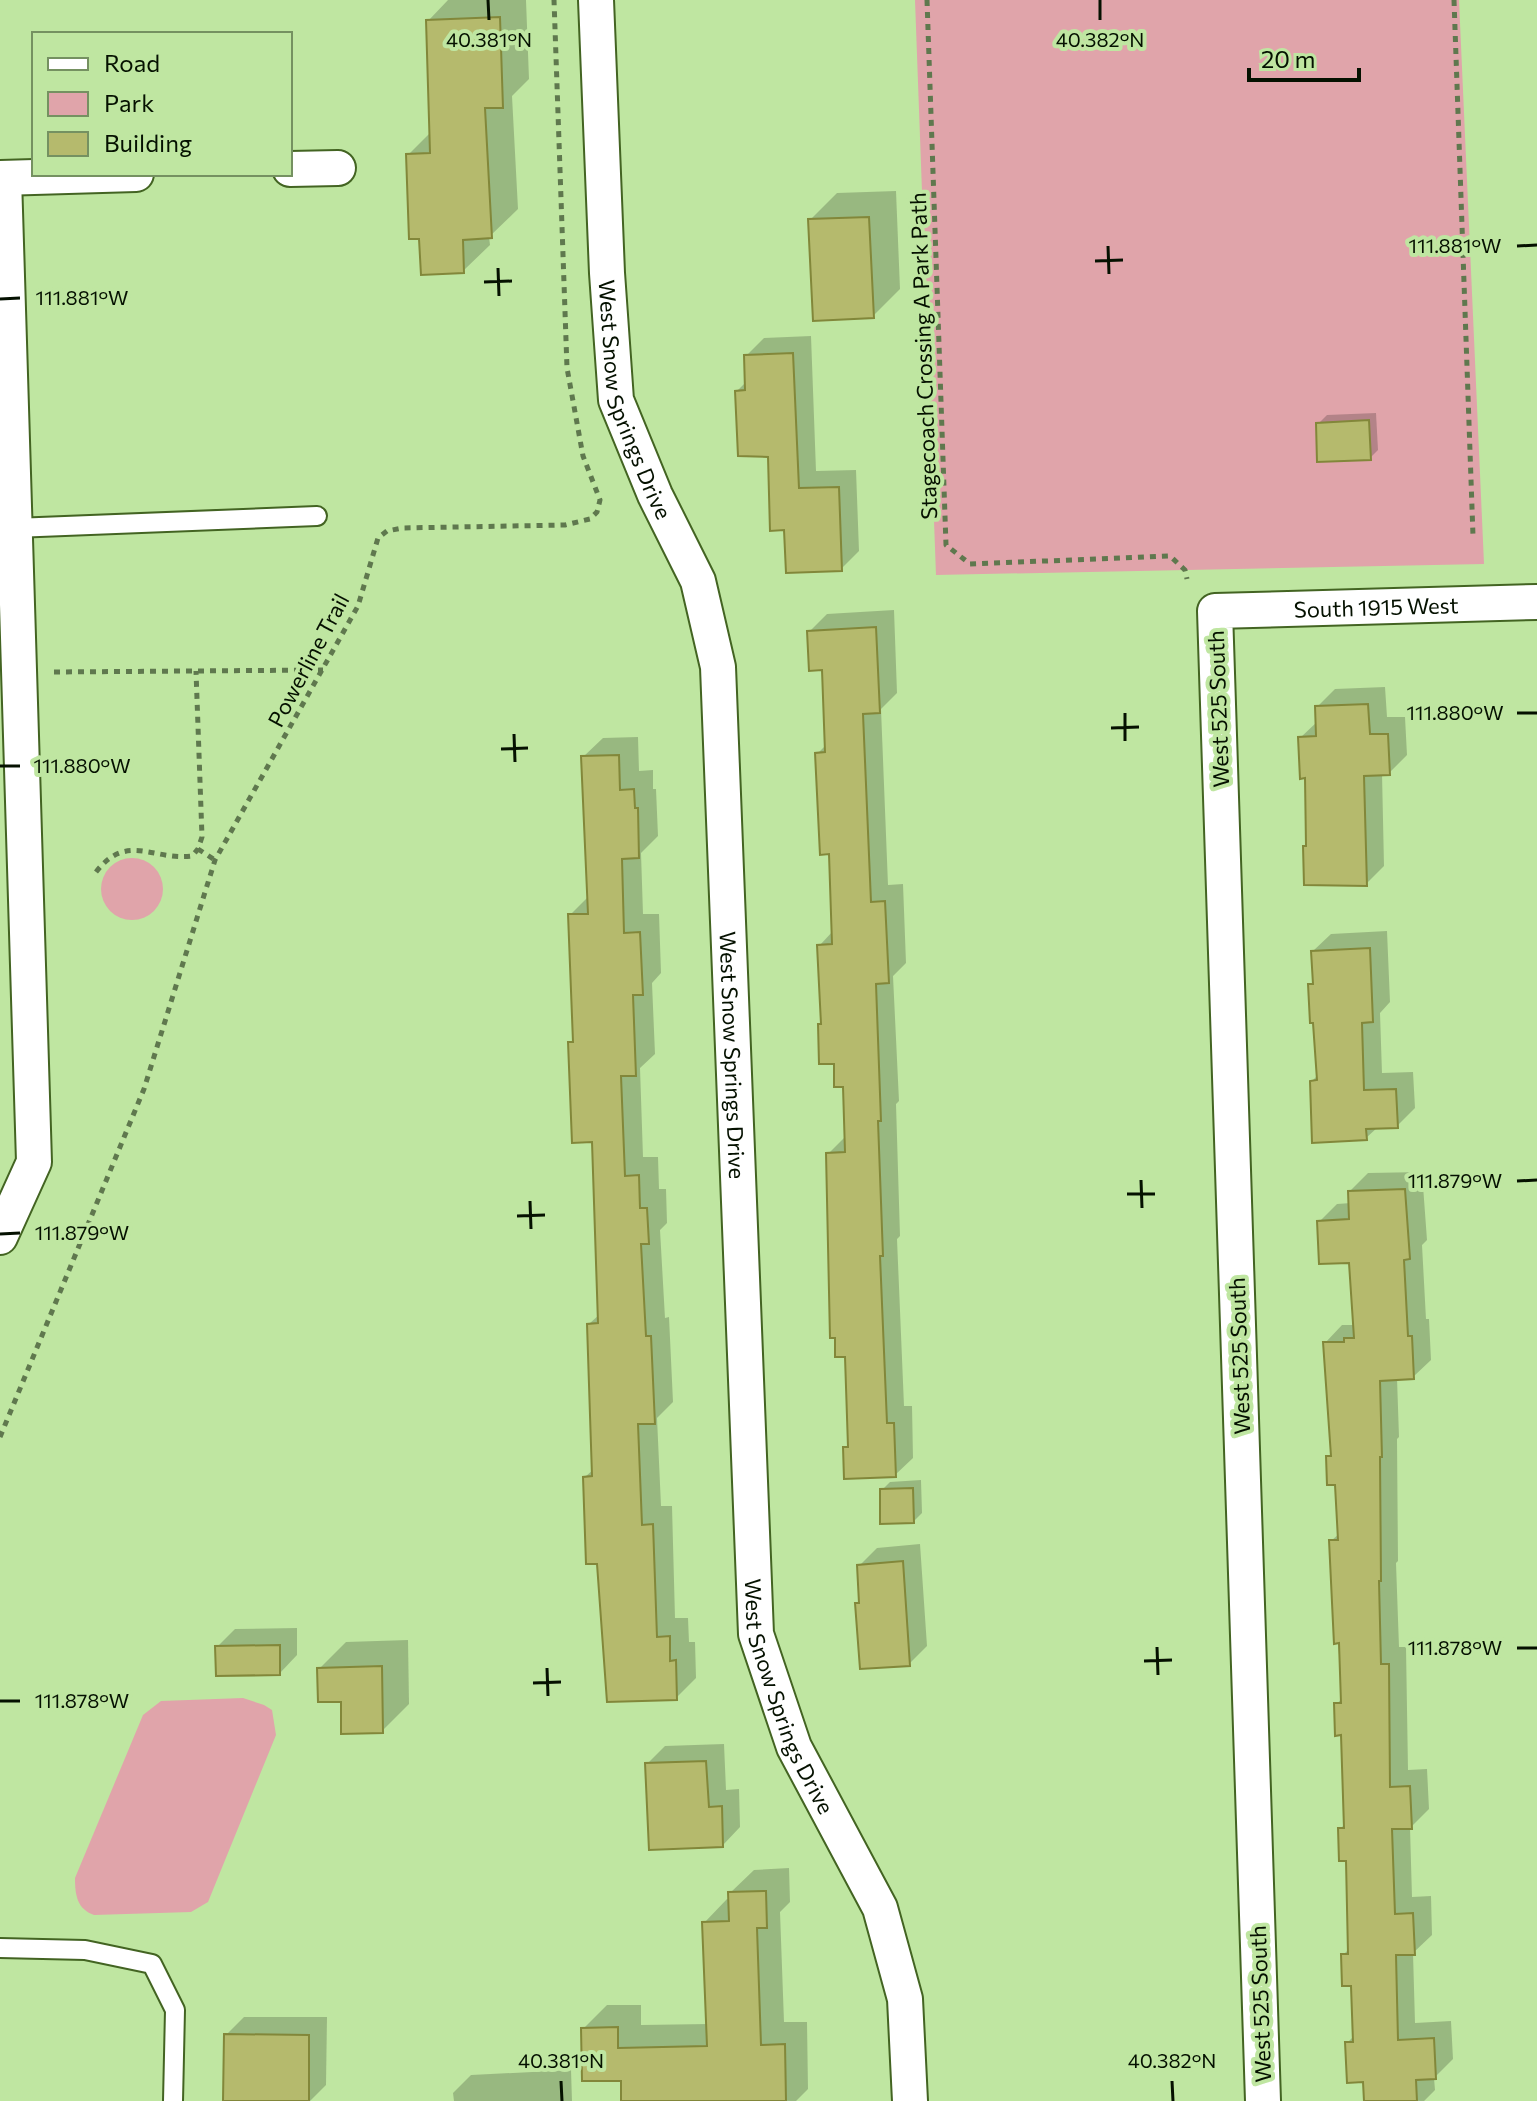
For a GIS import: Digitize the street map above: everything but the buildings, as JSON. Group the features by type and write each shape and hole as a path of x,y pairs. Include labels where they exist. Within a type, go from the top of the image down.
{"street":[{"name":"West Snow Springs Drive","path":"596,0 616,400 655,495 698,581 718,667 756,1634 794,1747 880,1908 905,1999 910,2101"},
{"path":"292,169 338,168"},
{"path":"0,1237 34,1162 2,178 69,176"},
{"name":"South 1915 West","path":"1215,611 1537,602"},
{"name":"West 525 South","path":"1215,611 1263,2101"}],"lane":[{"path":"14,528 317,516"},
{"path":"0,1948 85,1950 152,1964 175,2010 173,2101"}],"path":[{"name":"Powerline Trail","path":"0,1437 144,1089 215,860 358,606 378,538 387,531 402,528 565,525 590,519 597,512 600,500 583,456 567,368 554,0"},
{"name":"Stagecoach Crossing A Park Path","path":"927,0 946,545 970,564 1170,556 1185,570 1187,579"},
{"path":"1454,0 1473,536"},
{"path":"53,672 323,670"},
{"path":"96,872 106,859 129,848 177,857 192,856 198,849 202,837 196,671"},
{"path":"198,849 215,860"}],"green space":[{"path":"915,0 1459,0 1484,564 936,575"},
{"path":"132,858 144,860 154,867 161,877 161,901 154,911 144,918 132,920 120,918 110,911 103,901 101,889 103,877 110,867 120,860"},
{"path":"243,1698 272,1710 276,1735 208,1902 191,1912 94,1915 88,1912 78,1901 75,1878 143,1715 161,1701"}]}
